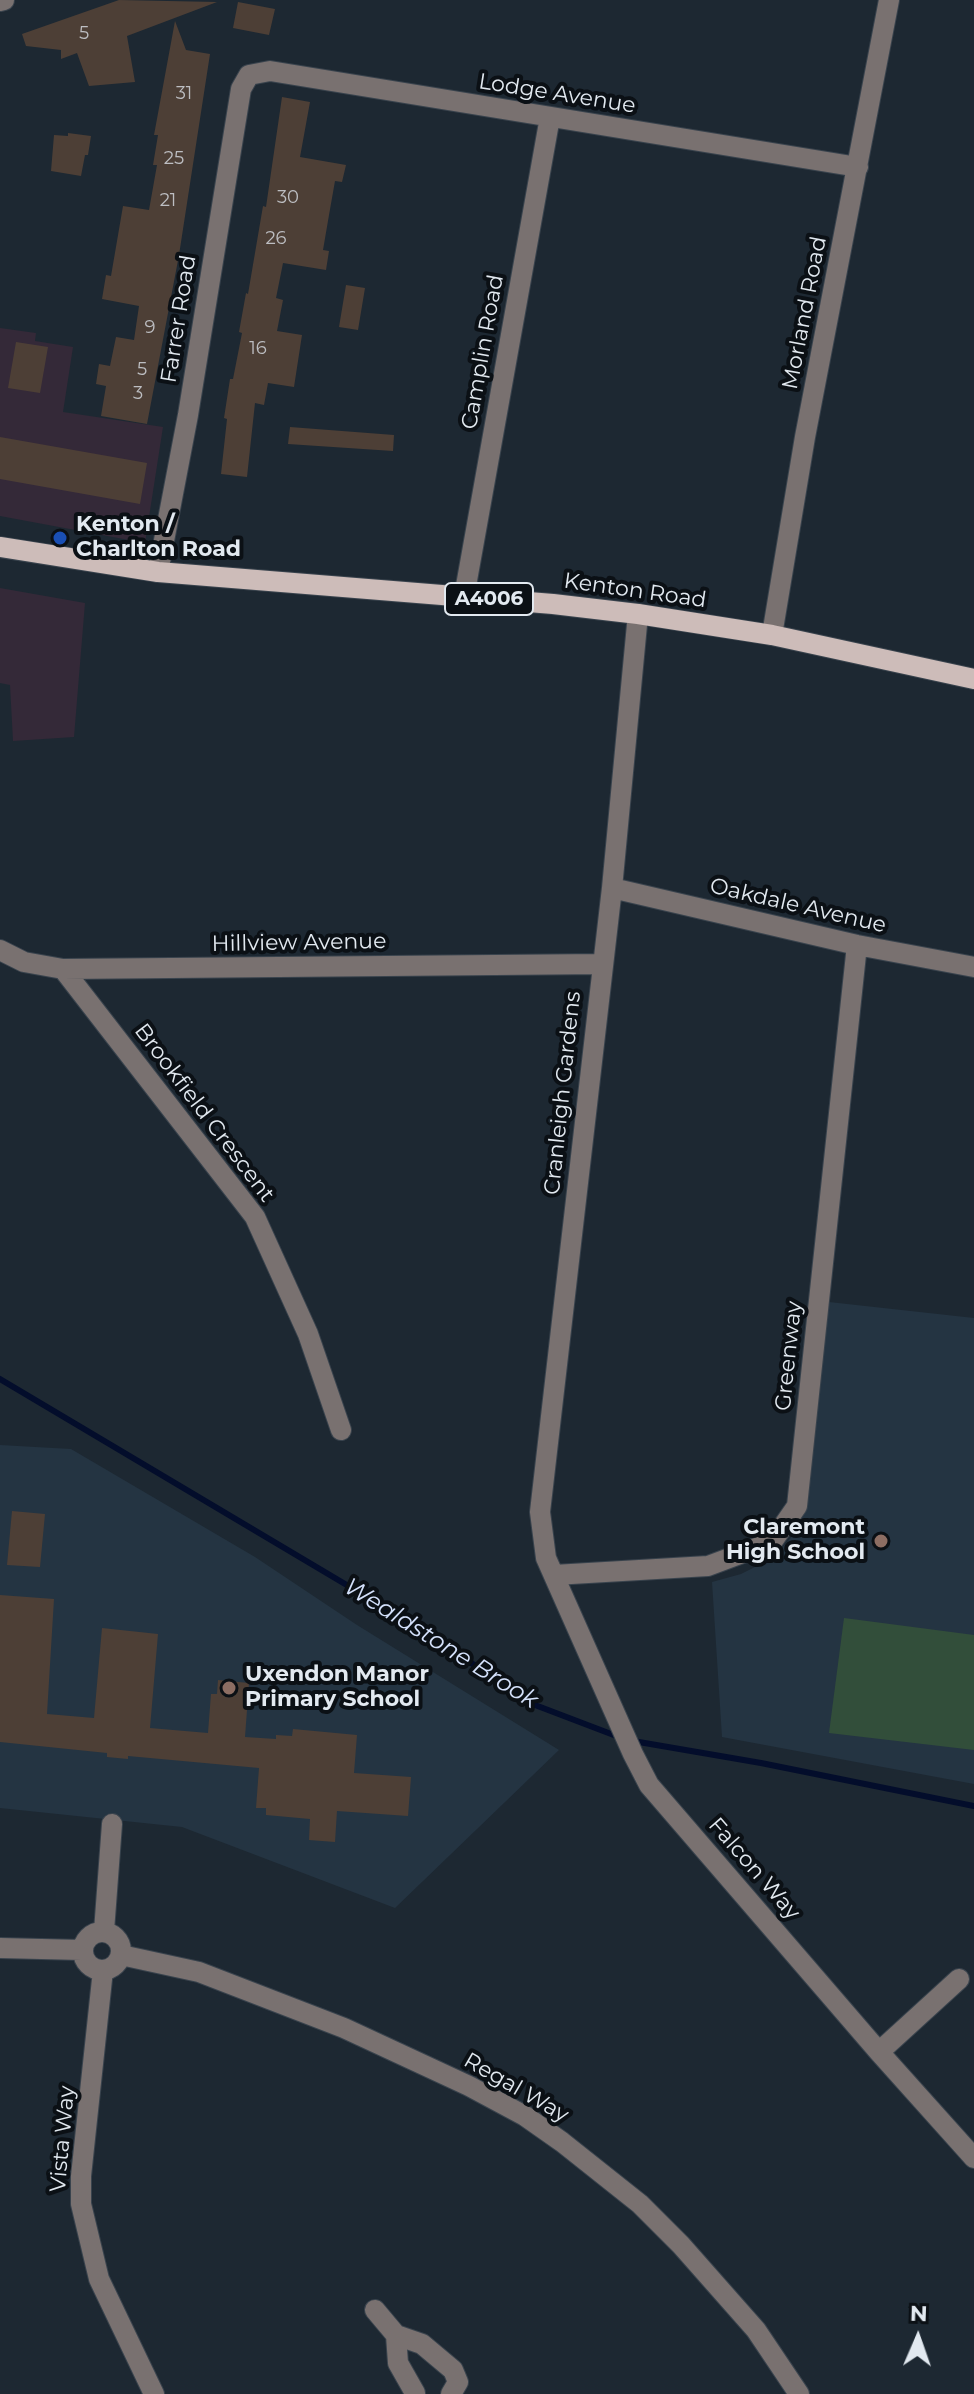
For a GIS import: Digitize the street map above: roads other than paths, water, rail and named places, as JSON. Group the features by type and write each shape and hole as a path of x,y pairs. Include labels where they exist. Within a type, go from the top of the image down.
{"main road":[{"name":"Kenton Road","path":"0,547 158,572 638,614 772,635 974,679"}],"street":[{"name":"Morland Road","path":"772,635 805,437 889,0"},
{"name":"Lodge Avenue","path":"249,75 270,71 858,167"},
{"name":"Farrer Road","path":"158,572 188,415 241,89 249,75"},
{"name":"Camplin Road","path":"464,597 550,117"},
{"name":"Cranleigh Gardens","path":"554,1575 546,1558 540,1512 612,888 638,614"},
{"name":"Oakdale Avenue","path":"612,888 857,945 974,967"},
{"name":"Greenway","path":"554,1575 708,1566 772,1542 797,1506 857,945"},
{"name":"Hillview Avenue","path":"0,950 24,962 63,969 602,964"},
{"name":"Brookfield Crescent","path":"63,969 255,1217 308,1334 341,1430"},
{"name":"Falcon Way","path":"554,1575 649,1785 974,2158"},
{"path":"104,1931 112,1824"},
{"path":"104,1931 118,1940 121,1955 112,1967 103,1970 90,1967 82,1950 89,1936 104,1931"},
{"path":"0,1948 82,1950"},
{"name":"Regal Way","path":"121,1955 199,1972 344,2028 469,2086 525,2116 640,2204 671,2235 756,2330 799,2394"},
{"name":"Vista Way","path":"103,1970 81,2176 81,2204 99,2279 154,2394"},
{"path":"879,2052 959,1979"},
{"path":"375,2310 396,2335 422,2344 453,2370 458,2382 451,2394"},
{"path":"396,2335 398,2363 415,2394"}],"waterway":[{"name":"Wealdstone Brook","path":"0,1379 409,1622 535,1705 619,1737"},
{"name":"Wealdstone Brook","path":"633,1741 974,1806"}],"place":[{"name":"Kenton / Charlton Road","path":"60,538"},
{"name":"Claremont High School","path":"881,1541"},
{"name":"Uxendon Manor Primary School","path":"229,1688"}]}
